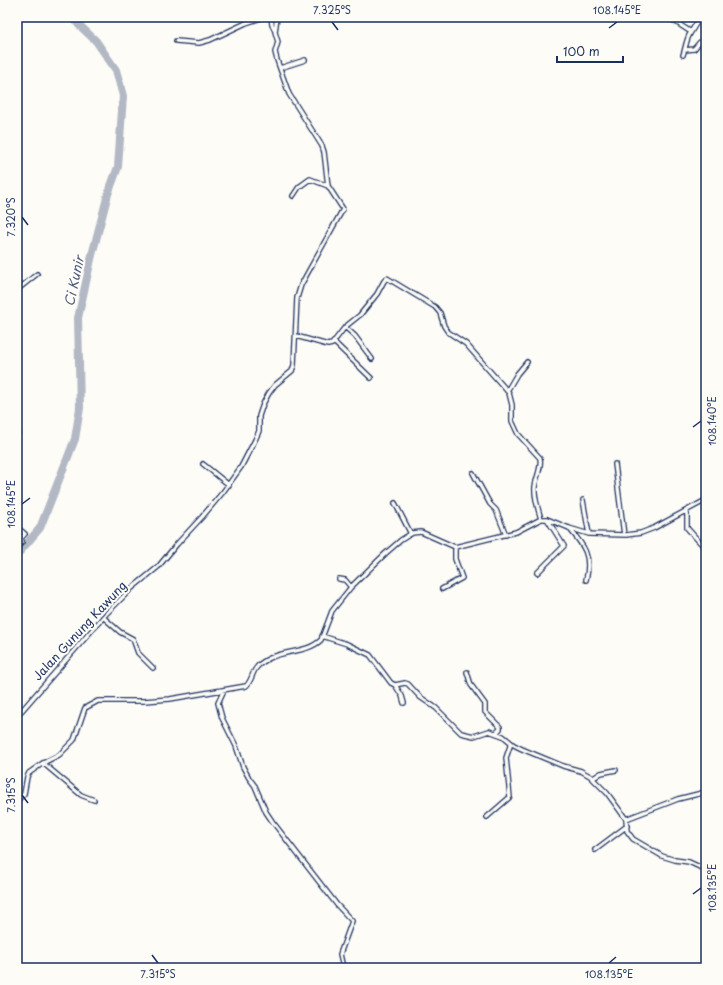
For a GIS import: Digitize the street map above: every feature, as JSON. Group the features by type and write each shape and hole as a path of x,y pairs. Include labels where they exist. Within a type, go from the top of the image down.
{"street":[{"path":"176,40 199,42 210,40 246,23 264,17"},
{"path":"271,17 278,42 275,52 289,94 322,146 324,152 328,186 310,179 300,187 293,196"},
{"path":"275,32 277,17"},
{"path":"668,17 691,32"},
{"path":"683,55 686,39 700,17"},
{"path":"685,50 694,50 701,42 706,43"},
{"path":"280,68 305,60"},
{"name":"Jalan Gunung Kawung","path":"17,716 103,617 131,589 158,567 202,517 228,485 245,460 259,431 259,416 263,404 275,385 292,371 294,365 297,298 302,285 344,209 328,186"},
{"path":"17,290 37,274"},
{"path":"296,336 331,345 345,327 357,318 367,306 379,291 385,280 390,279 435,307 448,332 466,344 507,391 512,405 512,421 518,434 540,458 535,486 536,499 541,519"},
{"path":"345,327 355,336 372,358"},
{"path":"334,342 371,378"},
{"path":"507,391 517,374 527,362"},
{"path":"203,464 228,485"},
{"path":"614,464 624,535"},
{"path":"472,473 490,504 496,510 506,534"},
{"path":"583,500 589,534"},
{"path":"17,801 24,794 29,773 42,763 59,754 74,740 85,708 98,701 144,701 246,686 257,667 262,663 278,655 311,646 318,642 332,611 352,587 386,553 401,540 411,534 421,532 455,547 506,534 522,529 541,519 546,519 589,534 624,535 648,531 706,500"},
{"path":"395,503 411,534"},
{"path":"687,511 687,528 706,549"},
{"path":"537,573 564,546 546,519"},
{"path":"17,527 25,534 21,538 22,542 17,548"},
{"path":"569,528 581,543 587,554 589,564 586,580"},
{"path":"442,589 462,578 455,559 455,547"},
{"path":"339,579 345,580 352,587"},
{"path":"103,617 120,632 133,639 138,653 153,668"},
{"path":"322,636 347,644 370,655 390,682 395,685 402,696 404,703"},
{"path":"467,672 472,686 485,704 485,712 500,727 496,733"},
{"path":"395,685 405,682 408,684 420,697 436,708 461,733 468,736 474,736 489,731 496,733 503,736 511,743 563,766 581,770 607,794 626,819 628,834 630,836 659,854 672,860 692,863 706,870"},
{"path":"224,690 218,703 222,718 236,746 242,767 256,786 266,812 326,890 352,921 352,925 340,954 343,968"},
{"path":"487,817 510,797 506,758 511,743"},
{"path":"42,763 81,795 94,800"},
{"path":"592,779 601,773 616,770"},
{"path":"626,819 678,799 706,792"},
{"path":"595,850 627,826"}],"waterway":[{"name":"Ci Kunir","path":"17,555 40,528 75,439 80,408 78,318 92,255 108,194 118,167 123,96 116,70 96,41 78,24 73,17"}]}
